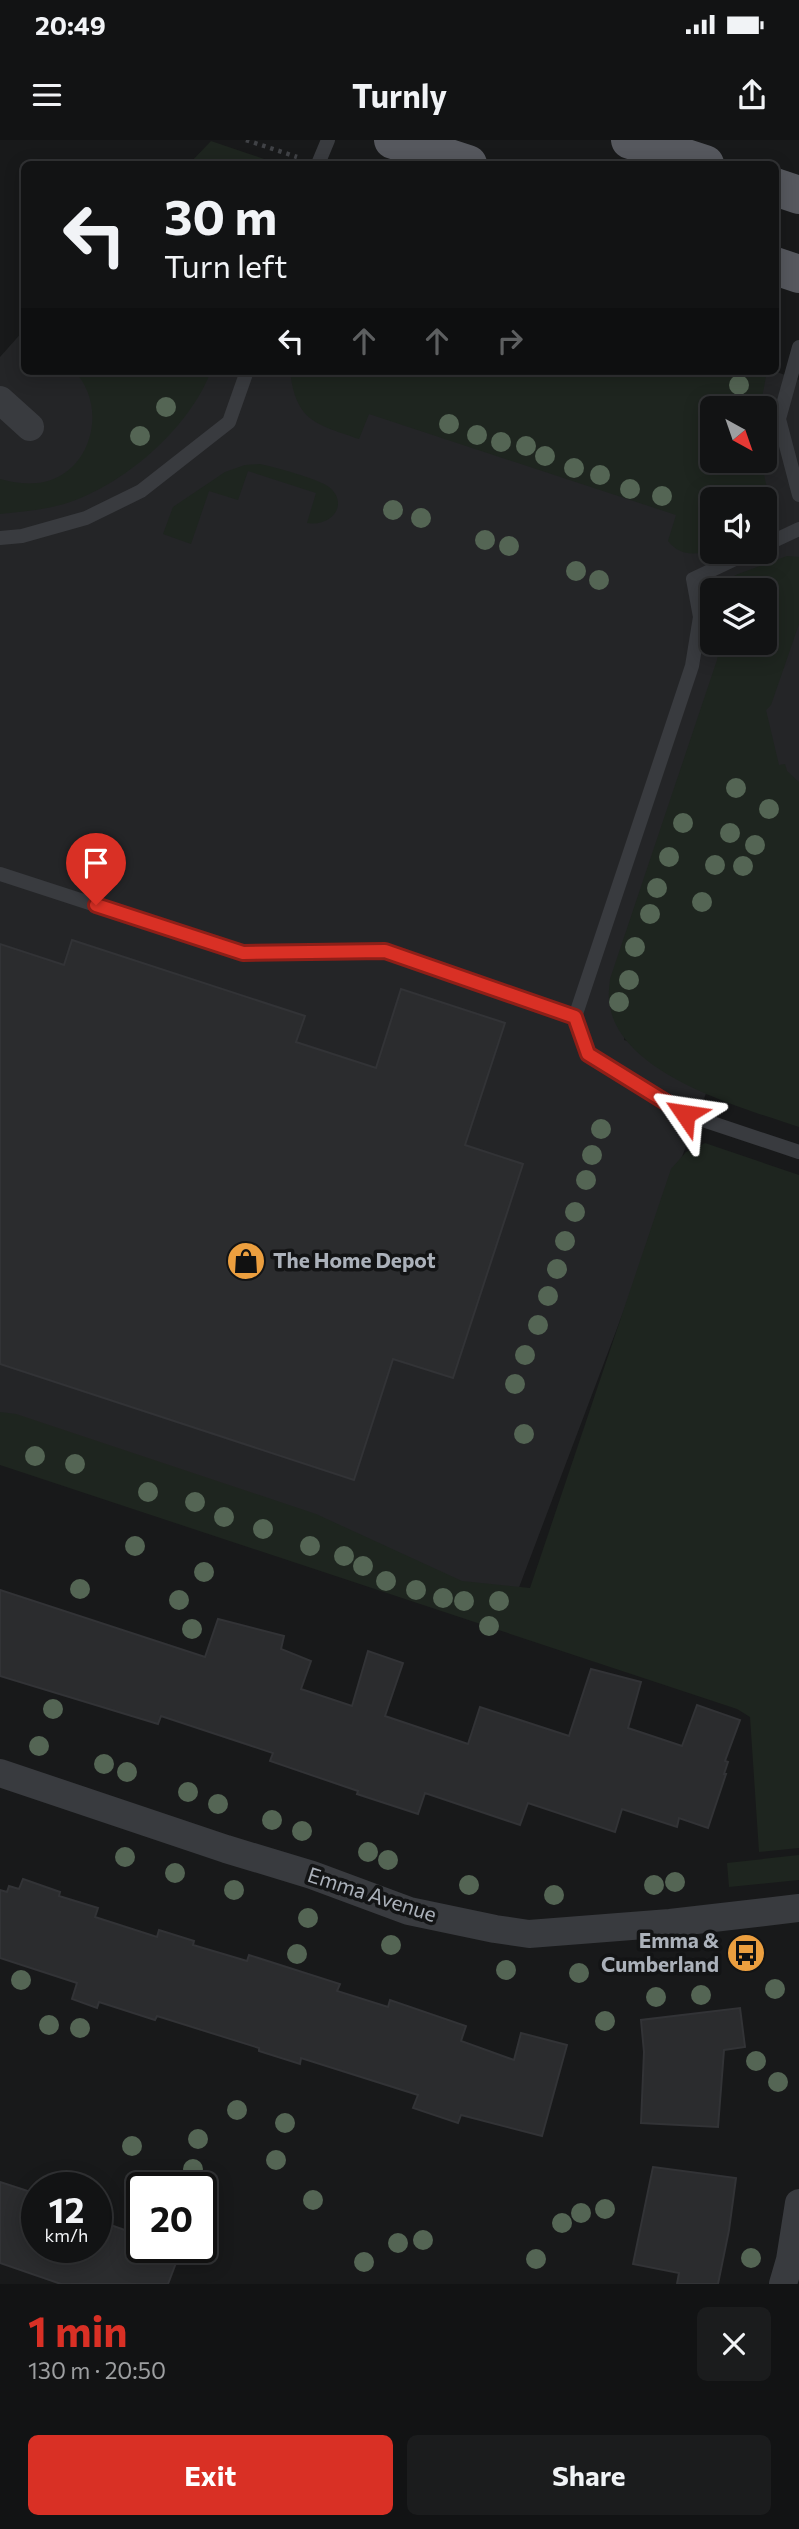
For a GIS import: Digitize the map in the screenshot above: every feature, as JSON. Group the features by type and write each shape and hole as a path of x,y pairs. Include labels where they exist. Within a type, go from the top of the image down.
{"main road":[{"path":"393,140 459,161"},
{"path":"631,140 696,161"},
{"path":"779,188 799,195"},
{"path":"779,267 799,274"}],"street":[{"path":"0,400 30,427"},
{"name":"Emma Avenue","path":"0,1773 312,1875 409,1912 507,1931 529,1934 599,1929 799,1908"},
{"path":"783,2284 790,2260 799,2203"}],"lane":[{"path":"319,161 328,140"},
{"path":"799,347 779,419 799,495"},
{"path":"0,538 22,536 86,518 141,491 229,422 246,375"},
{"path":"777,539 799,529"},
{"path":"725,564 693,579 700,617 692,666 575,1017 588,1054 685,1114 799,1152"},
{"path":"0,874 243,953 385,951 575,1017"}],"path":[{"path":"246,140 309,161"}],"shaded area":[{"path":"211,141 270,161 192,161"},
{"path":"21,333 21,375 779,375 779,373 799,380 799,915 662,869 624,1040 716,1067 504,1627 0,1462 0,357"},
{"path":"77,375 209,375 201,393 170,434 131,469 109,484 64,504 0,514 0,479 22,483 44,482 61,475 74,465 84,451 92,418 91,401"},
{"path":"291,375 766,375 762,396 700,396 700,473 764,473 767,487 700,487 700,553 683,552 668,541 676,515 369,414 359,439 320,424 303,411 297,401"},
{"path":"260,464 306,477 329,487 338,500 338,506 331,518 307,523 316,493 248,471 238,500 209,491 191,544 163,534 173,507 225,472 245,465"},
{"path":"787,556 799,557 799,624 771,705 766,710 779,765 785,764 787,771 799,782 799,1127 718,1099 660,1070 637,1052 620,1031 610,1007 609,997 610,979 718,655 777,655 777,578 731,578 765,564 777,564 777,560"},
{"path":"705,1143 799,1175 799,1848 759,1852 750,1717 737,1709 0,1465 0,1412 16,1414 316,1514 462,1581 530,1588 671,1169 686,1152"},
{"path":"799,1855 799,1880 729,1887 727,1863"}],"building":[{"name":"The Home Depot","path":"72,940 305,1016 296,1042 376,1068 401,989 505,1023 465,1145 523,1164 453,1378 393,1359 354,1480 0,1364 0,944 64,965"},
{"path":"0,1590 205,1657 218,1619 284,1636 281,1649 311,1661 301,1689 352,1706 368,1651 403,1663 385,1716 468,1744 480,1707 569,1736 591,1669 641,1682 628,1728 682,1746 697,1705 740,1720 725,1761 728,1762 726,1774 708,1828 679,1818 677,1827 622,1809 615,1832 528,1803 520,1825 425,1793 418,1814 270,1761 273,1753 161,1716 158,1724 0,1676"},
{"path":"23,1879 60,1892 59,1896 98,1908 95,1917 157,1937 159,1930 194,1941 193,1945 247,1961 249,1955 340,1984 337,1991 388,2007 390,2000 466,2026 461,2041 514,2060 521,2033 567,2045 542,2136 461,2115 458,2123 413,2108 418,2095 301,2058 300,2064 259,2051 259,2048 157,2016 155,2020 99,2002 97,2008 72,1999 77,1983 0,1958 0,1890 7,1892 9,1886 19,1889"},
{"path":"740,2008 745,2047 724,2050 718,2127 641,2123 644,2052 641,2020"},
{"path":"653,2167 736,2178 718,2284 677,2284 679,2273 633,2264"},
{"path":"0,2182 21,2189 21,2263 112,2263 112,2225 126,2230 126,2263 176,2263 168,2284 61,2284 0,2263"}],"place":[{"name":"The Home Depot","path":"246,1261"},
{"name":"Emma & Cumberland","path":"746,1953"}],"route":[{"path":"96,905 243,953 385,951 575,1017 588,1054 685,1114"}]}
